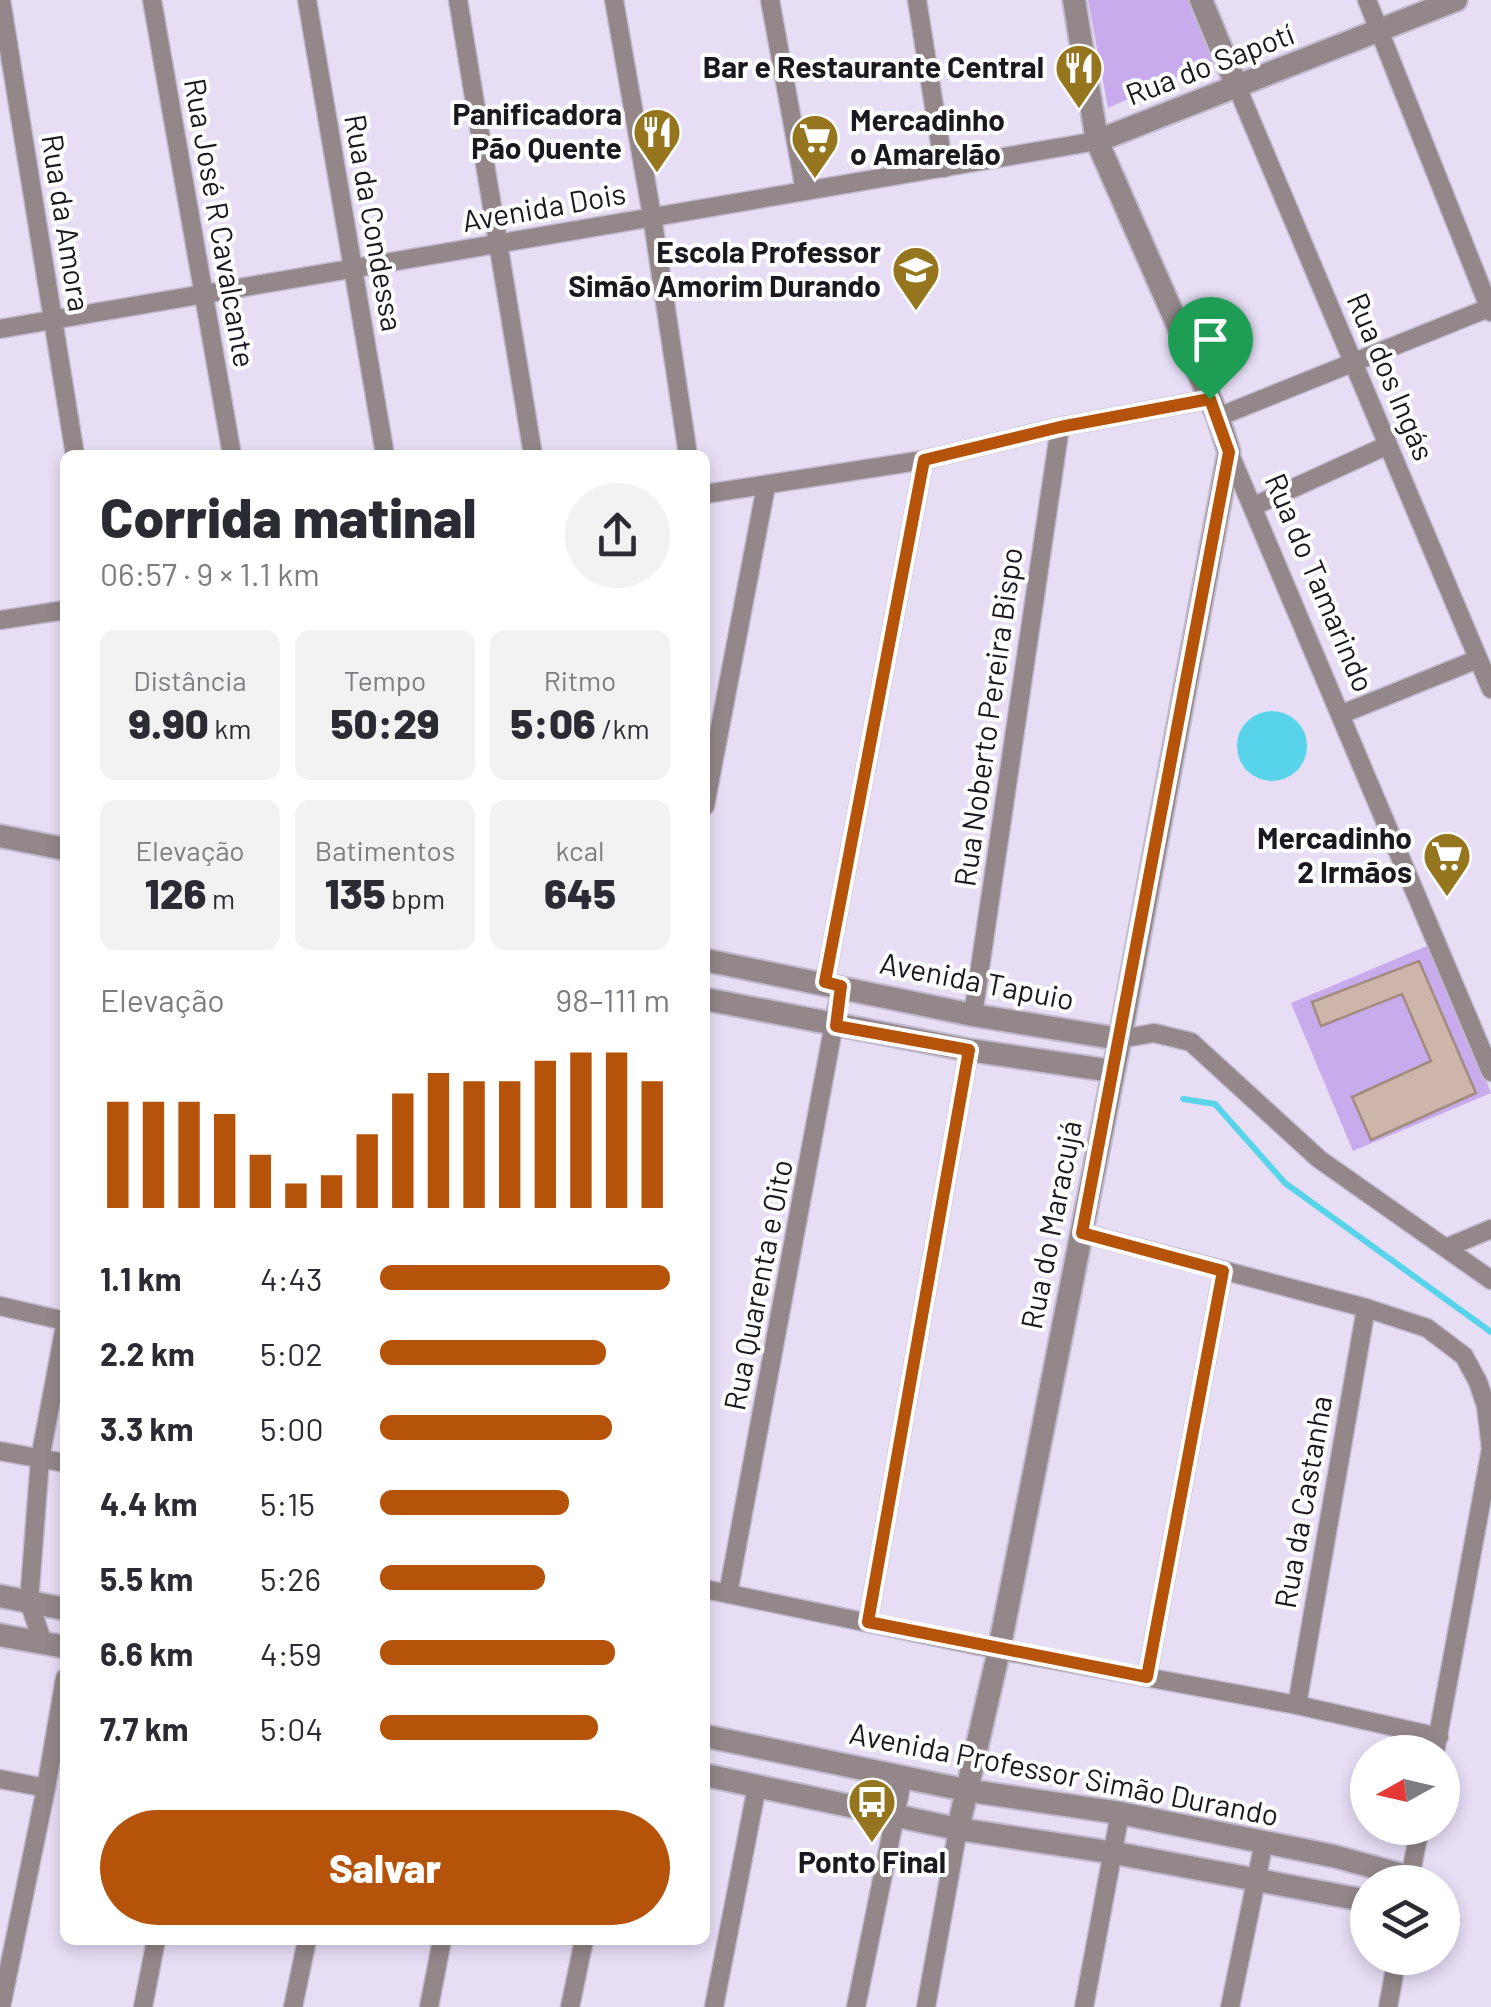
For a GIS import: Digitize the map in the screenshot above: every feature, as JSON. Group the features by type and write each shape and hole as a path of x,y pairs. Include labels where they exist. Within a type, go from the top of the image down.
{"street":[{"name":"Rua da Amora","path":"1,0 74,450"},
{"name":"Rua José R Cavalcante","path":"152,0 231,450"},
{"name":"Rua da Condessa","path":"307,0 384,450"},
{"path":"458,0 532,450"},
{"path":"614,0 687,450"},
{"path":"770,0 805,192"},
{"path":"917,0 944,168"},
{"name":"Rua do Tamarindo","path":"1074,0 1098,141 1214,408 1229,452 1491,1072"},
{"path":"1201,0 1237,87"},
{"path":"710,493 924,460 1060,427 1214,408 1354,363 1490,308 1367,0"},
{"name":"Rua do Sapotí","path":"1098,141 1456,0"},
{"name":"Rua dos Ingás","path":"1237,87 1491,689"},
{"name":"Avenida Dois","path":"0,329 1098,141"},
{"name":"Rua Noberto Pereira Bispo","path":"973,1015 1060,427"},
{"path":"1254,506 1388,445"},
{"name":"Rua do Maracujá","path":"926,2007 965,1790 999,1650 1120,1039 1229,452"},
{"name":"Rua Quarenta e Oito","path":"728,1594 836,1026 833,984 924,460"},
{"path":"710,780 766,486"},
{"path":"0,620 60,611"},
{"path":"1342,714 1478,658"},
{"path":"0,836 60,848"},
{"name":"Avenida Tapuio","path":"710,961 973,1015 1120,1039"},
{"path":"710,1000 969,1050 1112,1071"},
{"path":"1120,1039 1154,1034 1190,1042 1319,1160 1491,1280"},
{"path":"868,1622 969,1050"},
{"path":"1448,1247 1491,1229"},
{"path":"1082,1233 1366,1308 1427,1328 1464,1356 1486,1406 1491,1449 1439,1735"},
{"path":"1147,1677 1223,1271"},
{"path":"0,1306 60,1323"},
{"name":"Rua da Castanha","path":"1297,1706 1366,1308"},
{"path":"54,1645 30,1602 40,1459 60,1351"},
{"path":"0,1451 60,1463"},
{"path":"710,1590 1297,1706 1404,1735"},
{"path":"0,1596 60,1608"},
{"path":"0,1634 54,1645"},
{"path":"1,2007 60,1707"},
{"name":"Avenida Professor Simão Durando","path":"710,1737 965,1790 1120,1813 1362,1865"},
{"path":"710,1776 958,1829 1114,1852 1350,1898"},
{"path":"856,2007 903,1777"},
{"path":"0,1779 46,1788"},
{"path":"714,2007 757,1786"},
{"path":"1084,2007 1120,1813"},
{"path":"1230,2007 1264,1842"},
{"path":"143,2007 155,1945"},
{"path":"293,2007 306,1945"},
{"path":"429,2007 441,1945"},
{"path":"570,2007 583,1945"},
{"path":"1388,2007 1393,1975"}],"shaded area":[{"path":"1088,0 1195,0 1220,58 1108,108"},
{"path":"1432,944 1491,1093 1353,1151 1291,1003"}],"water":[{"path":"1272,711 1286,713 1297,721 1305,732 1305,760 1297,771 1286,779 1272,781 1258,779 1247,771 1239,760 1237,746 1239,732 1247,721 1258,713"}],"building":[{"path":"1419,961 1476,1093 1371,1140 1352,1097 1431,1061 1402,994 1321,1026 1312,1002"}],"waterway":[{"path":"1183,1099 1215,1104 1285,1183 1491,1332"}],"place":[{"name":"Bar e Restaurante Central","path":"1079,110"},
{"name":"Panificadora Pão Quente","path":"657,174"},
{"name":"Mercadinho o Amarelão","path":"815,180"},
{"name":"Escola Professor Simão Amorim Durando","path":"916,312"},
{"name":"Mercadinho 2 Irmãos","path":"1447,898"},
{"name":"Ponto Final","path":"872,1844"}],"route":[{"path":"1210,399 1229,452 1082,1233 1223,1271 1147,1677 868,1622 969,1050 836,1026 841,986 825,982 924,460 1060,427 1210,399"}]}
